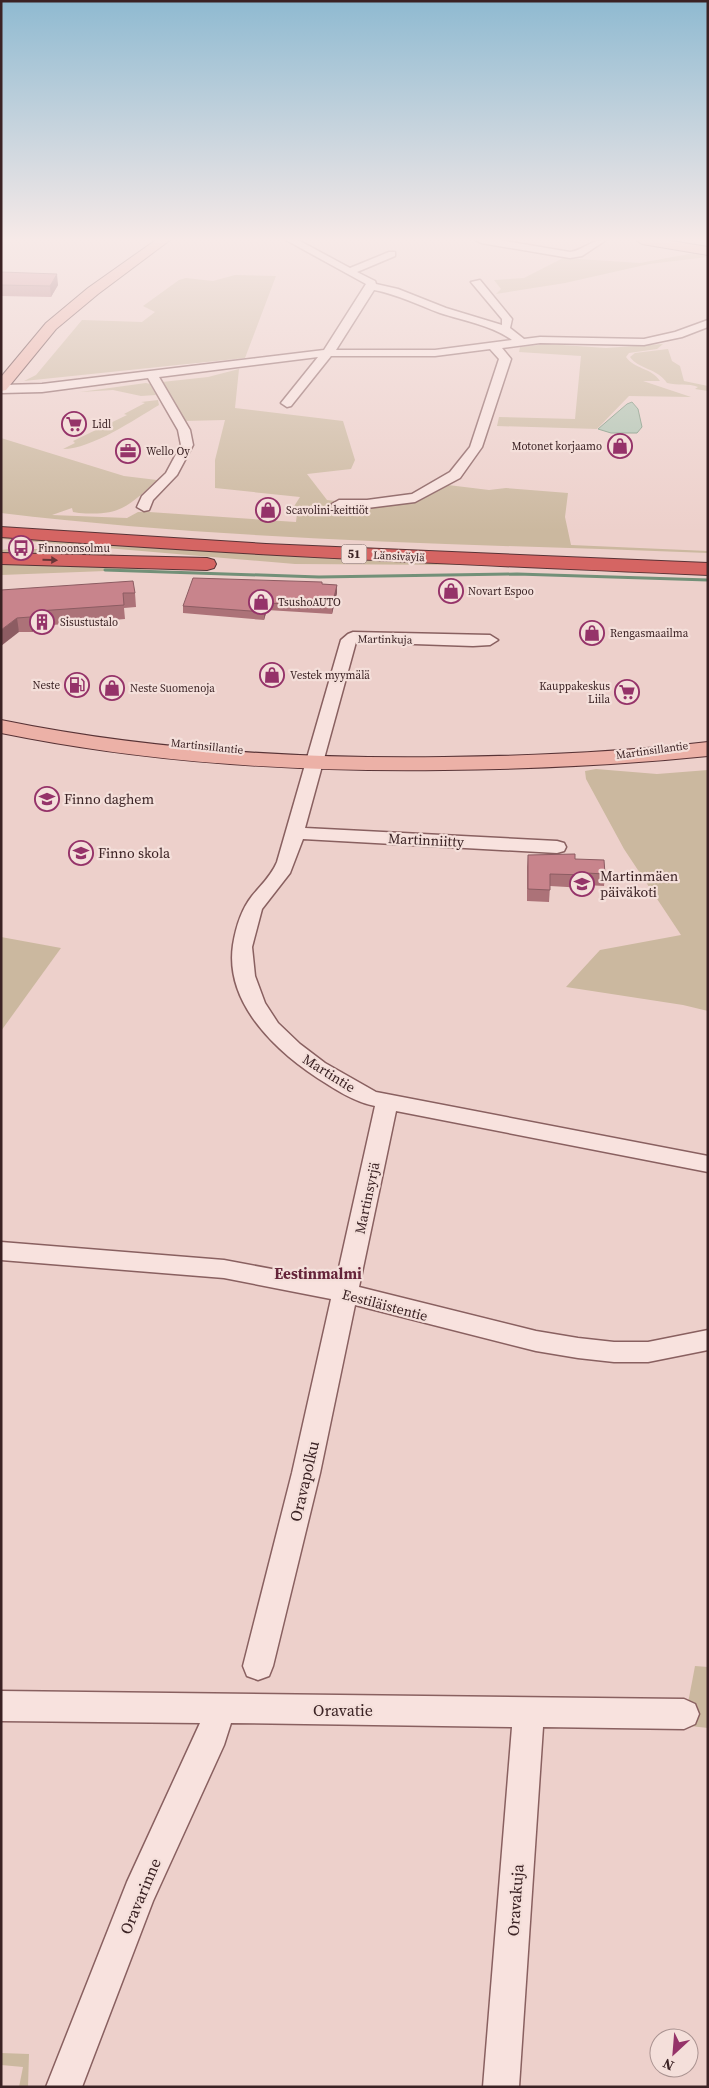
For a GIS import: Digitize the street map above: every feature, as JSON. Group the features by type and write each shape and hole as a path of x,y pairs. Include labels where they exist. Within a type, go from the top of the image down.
{"highway":[{"path":"1,516 216,536"},
{"name":"Länsiväylä","path":"1,522 372,545 708,558"},
{"name":"Länsiväylä","path":"1,532 505,562 708,569"},
{"path":"1,542 272,565"},
{"path":"1,558 372,568 534,568 708,573"}],"main road":[{"path":"1,368 27,337"},
{"path":"2,386 42,337"},
{"name":"Martinsillantie","path":"1,714 69,728 186,745 317,759"},
{"name":"Martinsillantie","path":"1,726 59,739 139,751 415,764 489,764 627,758 708,749"},
{"name":"Martinsillantie","path":"596,759 621,753 708,742"}],"street":[{"path":"287,403 337,337"},
{"path":"515,337 520,341"},
{"path":"2,386 24,389 327,353 435,354 520,341 644,342 666,337"},
{"path":"338,504 367,504 415,498 454,475 476,448 505,359 492,346"},
{"path":"144,507 147,499 171,475 187,445 184,430 151,374"},
{"name":"Martinkuja","path":"317,759 349,640 353,637 490,640"},
{"name":"Martintie","path":"317,759 296,833 282,872 251,912 245,928 242,959 249,990 266,1023 280,1039 338,1082 370,1098 708,1164"},
{"name":"Martinniitty","path":"296,833 557,847"},
{"name":"Martinsyrjä","path":"346,1294 387,1102"},
{"name":"Eestiläistentie","path":"1,1250 68,1254 224,1269 346,1294 536,1341 578,1348 614,1352 648,1352 708,1340"},
{"name":"Oravapolku","path":"258,1666 306,1473 346,1294"},
{"name":"Oravatie","path":"1,1706 684,1714"},
{"name":"Oravarinne","path":"64,2087 140,1894 213,1734 220,1708"},
{"name":"Oravakuja","path":"501,2087 528,1712"}],"shaded area":[{"path":"67,337 253,337 245,358 24,381 36,375"},
{"path":"547,344 606,348 663,344 657,349 629,353 626,357 629,361 652,373 660,381 643,381 691,397 629,396 597,429 497,426 499,417 575,419 581,356 519,352 520,347"},
{"path":"668,349 672,361 680,366 684,381 708,386 708,391 695,389 698,387 694,386 667,383 658,374 633,361 630,357 635,353"},
{"path":"239,369 235,408 343,421 355,460 351,469 307,474 327,500 369,505 415,500 448,485 489,490 506,488 568,493 565,517 571,545 708,551 708,553 265,536 177,530 1,513 1,438 124,476 157,480 130,503 114,511 93,514 79,513 73,512 72,508 52,515 127,518 138,512 149,512 296,522 297,514 291,511 300,497 215,488 215,460 225,420 184,421 162,382 208,377"},
{"path":"150,384 156,395 141,396 113,390 80,392"},
{"path":"158,400 159,405 100,439 74,448 63,449 75,443 73,441 127,415 124,414 145,403 141,402"},
{"path":"632,402 638,409 642,427 637,433 611,433 598,429 627,404"},
{"path":"1,536 465,565 295,564 1,539"},
{"path":"54,549 148,558 1,555 1,550"},
{"path":"1,561 159,566 158,569 1,575"},
{"path":"596,769 657,774 708,770 708,1011 683,1005 566,987 600,950 681,935 624,849 586,779 585,771"},
{"path":"1,937 61,948 1,1031"},
{"path":"695,1666 708,1667 708,1728 690,1726 688,1703"},
{"path":"1,2053 29,2054 28,2087 19,2087 23,2067 1,2065"}],"building":[{"name":"TsushoAUTO","path":"193,578 322,582 322,584 337,585 332,606 267,603 264,612 183,606"},
{"path":"133,581 135,593 123,593 124,605 38,611 30,617 17,618 1,630 1,590"},
{"path":"575,854 575,859 604,860 605,874 550,874 550,890 528,889 528,855"}],"waterway":[{"path":"105,570 319,577 517,574 708,580"}],"place":[{"name":"Lidl","path":"74,424"},
{"name":"Motonet korjaamo","path":"620,446"},
{"name":"Wello Oy","path":"128,451"},
{"name":"Scavolini-keittiöt","path":"268,510"},
{"name":"Finnoonsolmu","path":"21,548"},
{"name":"Novart Espoo","path":"451,591"},
{"name":"TsushoAUTO","path":"261,602"},
{"name":"Sisustustalo","path":"42,622"},
{"name":"Rengasmaailma","path":"592,633"},
{"name":"Vestek myymälä","path":"272,675"},
{"name":"Neste","path":"77,685"},
{"name":"Neste Suomenoja","path":"112,688"},
{"name":"Kauppakeskus Liila","path":"627,692"},
{"name":"Finno daghem","path":"47,799"},
{"name":"Finno skola","path":"81,853"},
{"name":"Martinmäen päiväkoti","path":"582,884"}],"district":[{"name":"Eestinmalmi","path":"318,1274"}]}
